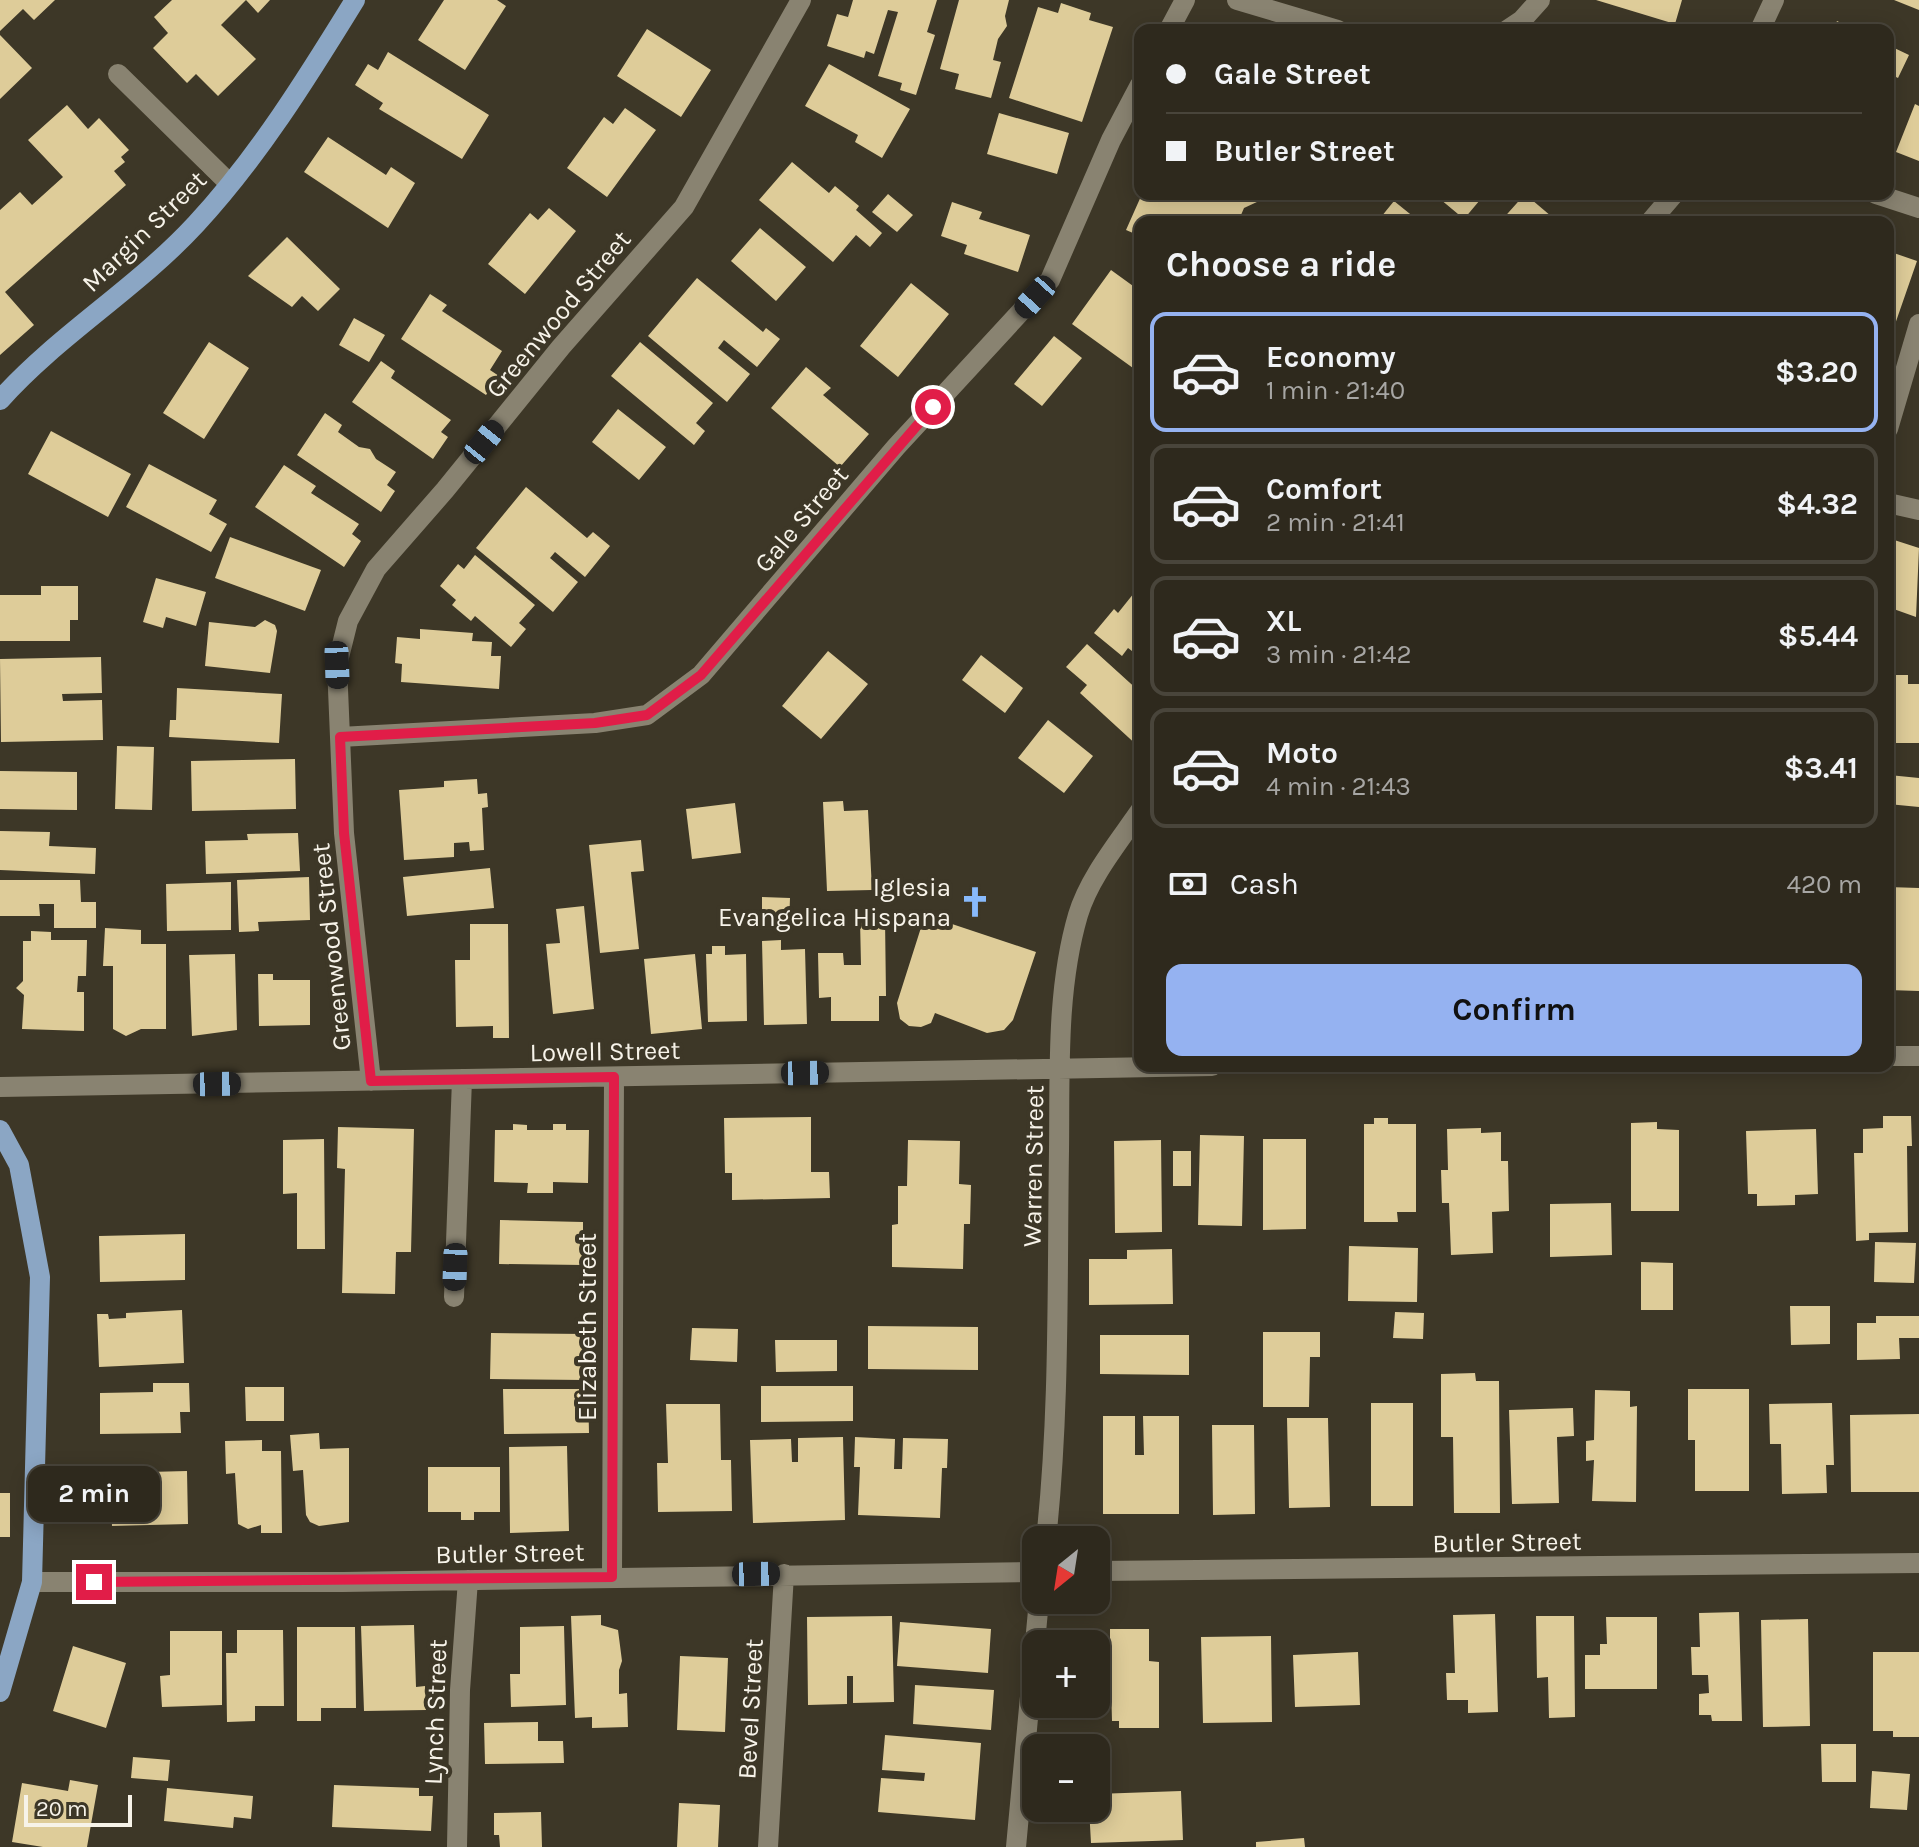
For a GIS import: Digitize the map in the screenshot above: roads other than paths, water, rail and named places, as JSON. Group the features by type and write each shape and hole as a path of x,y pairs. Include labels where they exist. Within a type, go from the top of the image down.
{"main road":[{"name":"Margin Street","path":"0,400 28,369 112,302 195,225 265,141 355,0"},
{"path":"0,1130 19,1165 40,1277 32,1582 0,1692"}],"street":[{"name":"Greenwood Street","path":"371,1081 344,833 337,665 348,621 376,569 445,490 561,347 684,207 801,0"},
{"path":"1172,24 1185,0"},
{"path":"1237,0 1318,24"},
{"path":"1520,24 1540,0"},
{"path":"1763,24 1774,0"},
{"path":"118,74 229,183"},
{"name":"Gale Street","path":"340,737 595,723 647,715 701,675 896,447 1050,280 1111,140 1134,96"},
{"path":"1655,216 1669,200"},
{"path":"1894,200 1919,208"},
{"path":"1894,409 1919,324"},
{"path":"1894,504 1919,510"},
{"name":"Warren Street","path":"1048,1526 1055,1458 1060,1069 1067,962 1079,912 1106,860 1134,820"},
{"path":"1894,1056 1919,1056"},
{"name":"Lowell Street","path":"0,1087 1134,1068"},
{"name":"Elizabeth Street","path":"612,1577 614,1077"},
{"path":"454,1297 462,1079"},
{"name":"Butler Street","path":"1110,1571 1919,1563"},
{"name":"Butler Street","path":"32,1582 1022,1572"},
{"name":"Bevel Street","path":"768,1847 784,1574"},
{"name":"Lynch Street","path":"457,1847 460,1690 468,1580"},
{"path":"1016,1847 1038,1614"}],"place":[{"name":"Iglesia Evangelica Hispana","path":"975,902"}]}
